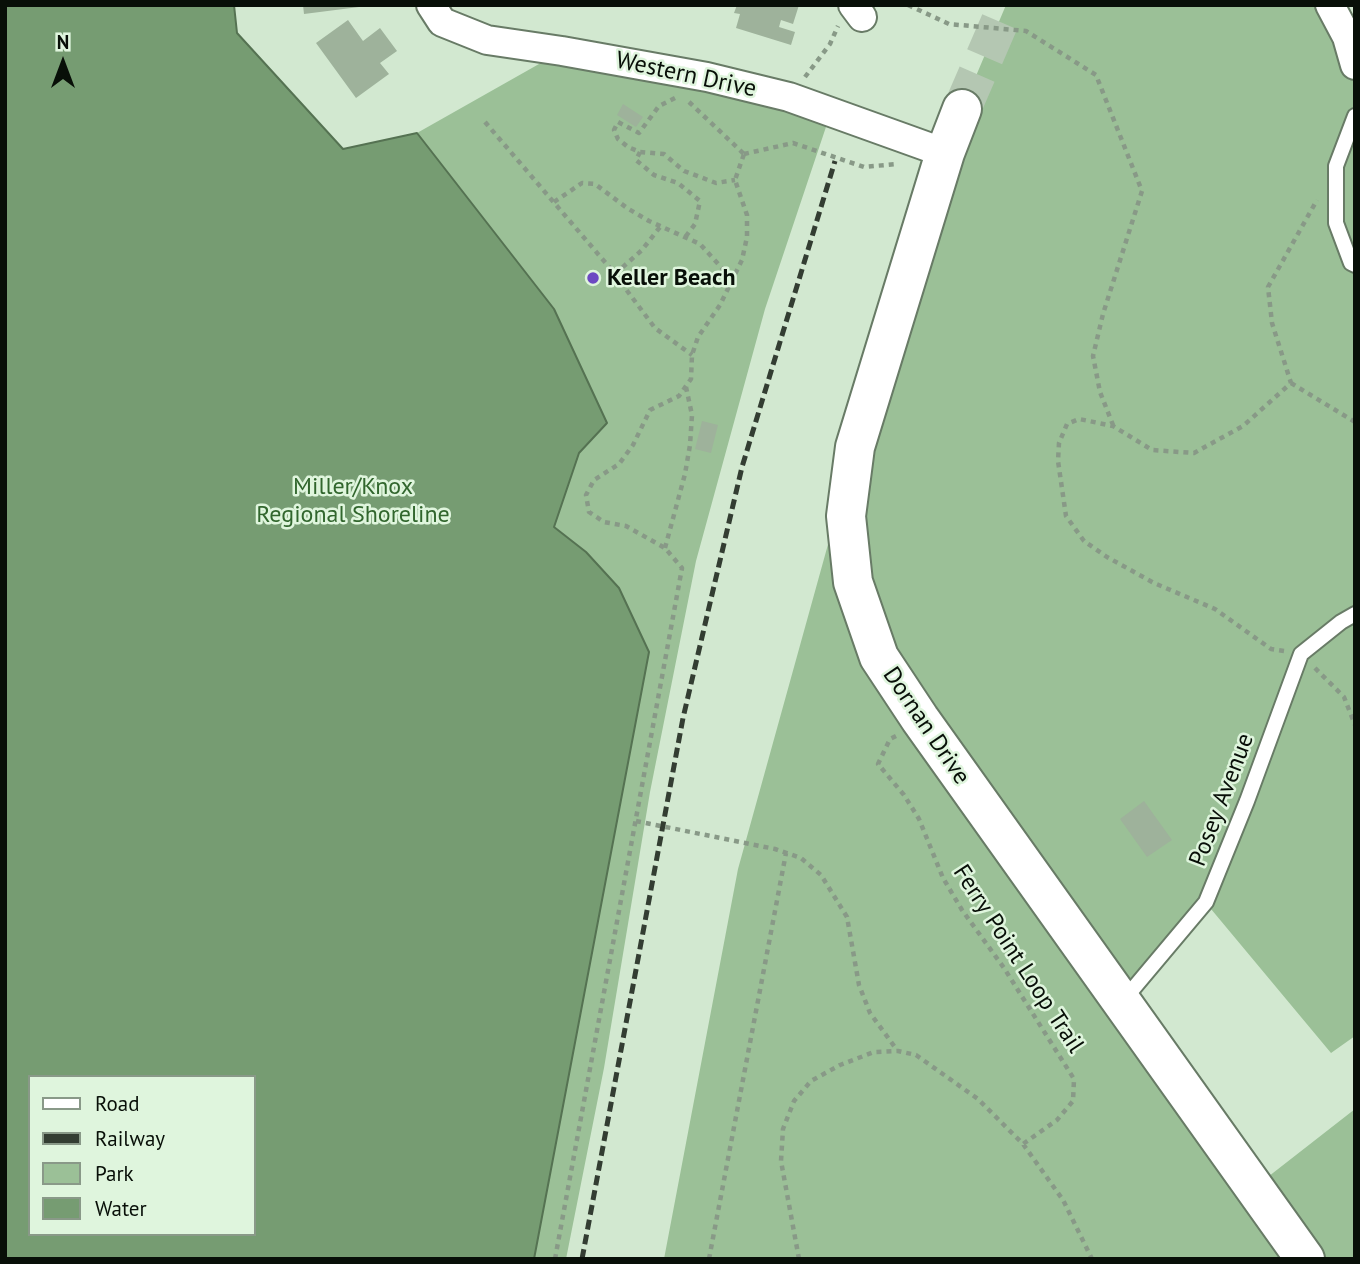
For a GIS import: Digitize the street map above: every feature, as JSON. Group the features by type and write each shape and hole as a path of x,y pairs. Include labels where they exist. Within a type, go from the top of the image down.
{"street":[{"name":"Western Drive","path":"431,5 442,22 487,40 707,77 789,97 946,153"},
{"path":"1330,5 1347,37 1355,65"},
{"name":"Dornan Drive","path":"962,108 855,447 846,516 853,582 879,657 919,719 1306,1259"}],"lane":[{"path":"1355,116 1336,166 1336,223 1351,263 1355,265"},
{"path":"1301,654 1355,614"},
{"name":"Posey Avenue","path":"1121,1003 1206,902 1247,801 1301,654"}],"path":[{"path":"908,5 950,24 1026,31 1096,75 1142,191 1103,314 1093,356 1100,393 1113,426"},
{"path":"789,97 851,15"},
{"path":"735,180 716,183 684,171 664,154 640,152 628,147 618,139 614,130 618,122 639,132 659,106 682,94 744,154"},
{"path":"485,122 615,274 655,328 692,355"},
{"path":"744,154 793,143 864,167 902,164"},
{"path":"640,152 636,160 654,176 678,183 700,201 695,224 686,236"},
{"path":"555,1259 682,568 665,548 626,526 604,522 589,512 586,495 594,480 619,464 633,445 650,410 679,396 691,379 692,355 698,337 720,305 742,260 747,237 747,215 735,180 744,154"},
{"path":"1336,166 1268,287 1272,324 1291,383 1355,422"},
{"path":"678,183 684,171"},
{"path":"554,202 582,183 595,184 627,208 660,227 700,244 732,279"},
{"path":"615,274 642,250 660,227"},
{"path":"1291,383 1243,426 1194,453 1152,450 1113,426 1079,419 1067,424 1059,443 1058,461 1066,516 1084,541 1107,557 1142,577 1215,610 1271,649 1301,654 1344,697 1355,725"},
{"path":"665,548 690,445 692,415 686,387"},
{"name":"Ferry Point Loop Trail","path":"919,719 890,739 878,764 904,795 919,819 943,878 962,910 1004,968 1074,1079 1073,1101 1057,1120 1023,1144"},
{"path":"636,821 786,853 801,858 821,875 836,896 846,917 859,985 870,1013 898,1051"},
{"path":"709,1259 786,853"},
{"path":"799,1259 781,1161 783,1129 794,1101 811,1080 839,1065 874,1052 898,1051 916,1055 978,1100 1023,1144 1063,1200 1092,1259"}],"green space":[{"name":"Miller/Knox Regional Shoreline","path":"5,5 234,5 237,33 343,149 417,133 562,51 831,112 765,309 696,561 650,792 604,1068 566,1259 5,1259"},
{"path":"1006,5 1330,5 1355,65 1355,1036 1331,1053 1206,903 1122,1003 1255,1187 1355,1109 1355,1259 664,1259 738,869 855,447 962,109"}],"water":[{"name":"Miller/Knox Regional Shoreline","path":"5,5 234,5 237,33 343,149 417,133 554,309 607,423 579,453 554,527 586,552 619,588 649,652 534,1259 5,1259"}],"building":[{"path":"303,5 359,5 359,7 304,14"},
{"path":"737,5 799,5 793,24 781,20 779,27 795,32 791,45 736,28 740,14 734,13"},
{"path":"348,20 363,41 380,28 397,51 380,63 389,74 356,98 316,43"},
{"path":"623,104 643,117 636,127 617,115"},
{"path":"702,421 718,425 711,453 695,449"},
{"path":"1144,801 1172,840 1147,857 1120,819"}],"tunnel":[{"path":"962,109 1007,5"}],"railway":[{"path":"582,1259 683,718 742,467 835,161"}],"place":[{"name":"Keller Beach","path":"593,278"}]}
